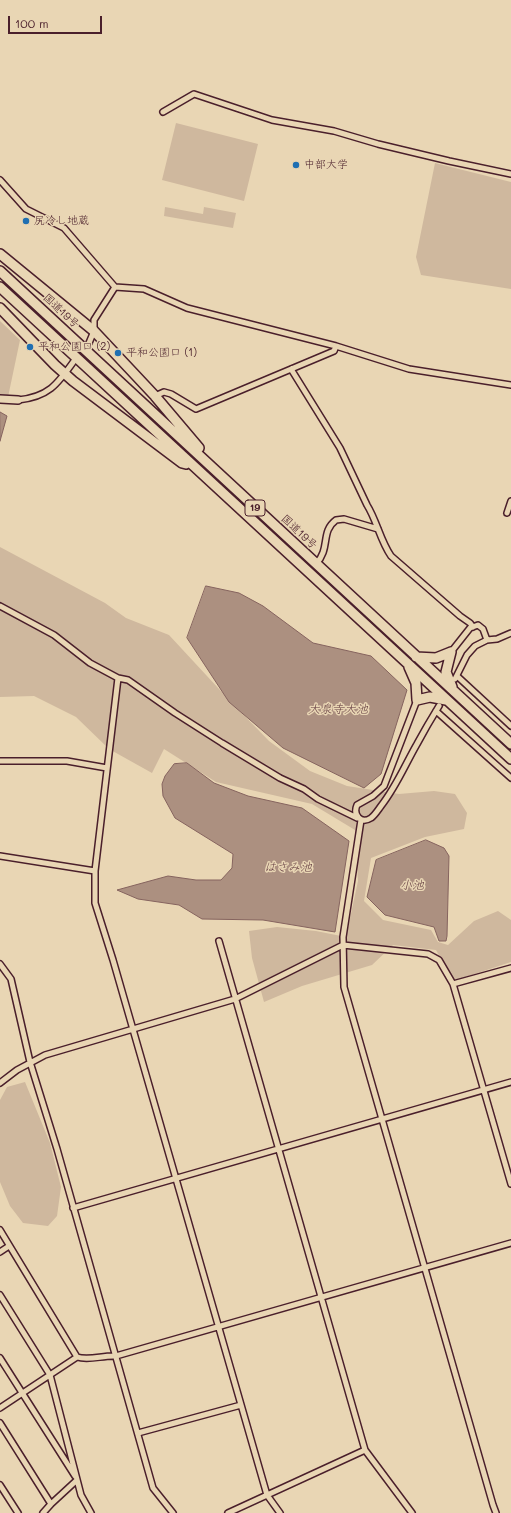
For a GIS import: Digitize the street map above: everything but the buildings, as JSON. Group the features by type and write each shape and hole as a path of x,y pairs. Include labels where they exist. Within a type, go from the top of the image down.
{"highway":[{"path":"0,254 94,331 155,396 199,449 203,459"},
{"name":"国道19号","path":"0,271 511,744"},
{"name":"国道19号","path":"0,287 511,759"},
{"path":"0,308 55,365 78,386 182,463 195,467"},
{"path":"416,657 436,658 451,652"},
{"path":"451,652 446,672 453,690"},
{"path":"408,664 416,683 417,700 430,697 446,700"}],"street":[{"path":"163,112 194,94 272,120 334,131 385,146 511,174"},
{"path":"0,180 26,209 64,228 115,287 144,289 187,308 336,346 409,369 511,385"},
{"path":"90,343 94,331 94,320 115,287"},
{"path":"155,396 164,392 171,394 196,409 334,351 336,346"},
{"path":"0,398 18,400 33,398 48,392 65,374 74,361"},
{"path":"291,369 340,448 372,513 384,546 391,556 473,627"},
{"path":"507,513 511,501"},
{"path":"316,564 322,558 324,553 328,528 336,520 344,519 378,529"},
{"path":"0,606 54,636 90,663 118,678 128,680 175,713 280,778 304,789 359,819 371,818 392,791 437,709 511,778"},
{"path":"451,652 470,628 478,625 483,629 487,640"},
{"path":"511,633 487,640 475,646 467,655 456,677 511,726"},
{"path":"118,678 95,871 95,904 133,1029 267,1495 280,1513"},
{"path":"417,700 384,786 374,796 357,805 355,810 359,819 343,937 344,987 492,1506 496,1513"},
{"path":"0,761 67,761 107,768"},
{"path":"0,856 95,871"},
{"path":"219,941 365,1450 412,1513"},
{"path":"0,1083 30,1062 59,1050 235,1000 344,945 428,954 439,960 453,984 511,1184"},
{"path":"0,964 11,979 30,1062 153,1488 173,1513"},
{"path":"453,984 511,968"},
{"path":"73,1208 511,1082"},
{"path":"0,1230 77,1356 84,1359 116,1356 511,1243"},
{"path":"0,1252 10,1246"},
{"path":"0,1295 50,1375 81,1495 91,1513"},
{"path":"0,1408 77,1356"},
{"path":"0,1358 77,1480"},
{"path":"138,1434 241,1405"},
{"path":"0,1423 51,1504"},
{"path":"228,1513 365,1450"},
{"path":"43,1513 77,1480"},
{"path":"0,1485 18,1513"}],"shaded area":[{"path":"176,123 258,144 244,201 162,180"},
{"path":"435,163 511,182 511,289 421,275 416,257"},
{"path":"165,207 203,214 204,207 236,213 233,228 164,216"},
{"path":"0,321 20,340 8,397 0,395"},
{"path":"0,547 105,603 126,618 169,635 269,741 310,771 347,786 399,794 434,791 455,794 467,813 464,829 425,837 371,858 364,901 383,920 431,930 438,942 448,945 474,921 498,911 511,920 511,962 453,981 436,950 393,945 372,965 302,986 264,1002 252,958 249,931 277,927 316,931 346,937 358,881 355,830 312,804 216,782 164,749 152,773 109,749 76,717 34,696 0,697"},
{"path":"25,1082 50,1143 61,1187 57,1216 48,1226 23,1223 10,1206 0,1182 0,1100 7,1087"}],"water":[{"path":"0,412 7,416 0,441"},
{"name":"大泉寺大池","path":"206,586 239,593 263,606 313,643 371,656 407,690 381,774 364,788 283,748 229,702 187,638"},
{"name":"はさみ池","path":"187,763 214,783 248,796 302,808 349,841 335,932 263,920 202,919 179,905 138,899 117,890 168,876 196,880 221,880 232,868 233,854 175,818 163,796 162,784 165,776 174,764"},
{"name":"小池","path":"426,840 444,848 449,856 446,941 439,941 434,927 385,915 367,897 376,860"}],"place":[{"name":"中部大学","path":"296,165"},
{"name":"尻冷し地蔵","path":"26,221"},
{"name":"平和公園口 (2)","path":"30,347"},
{"name":"平和公園口 (1)","path":"118,353"}]}
